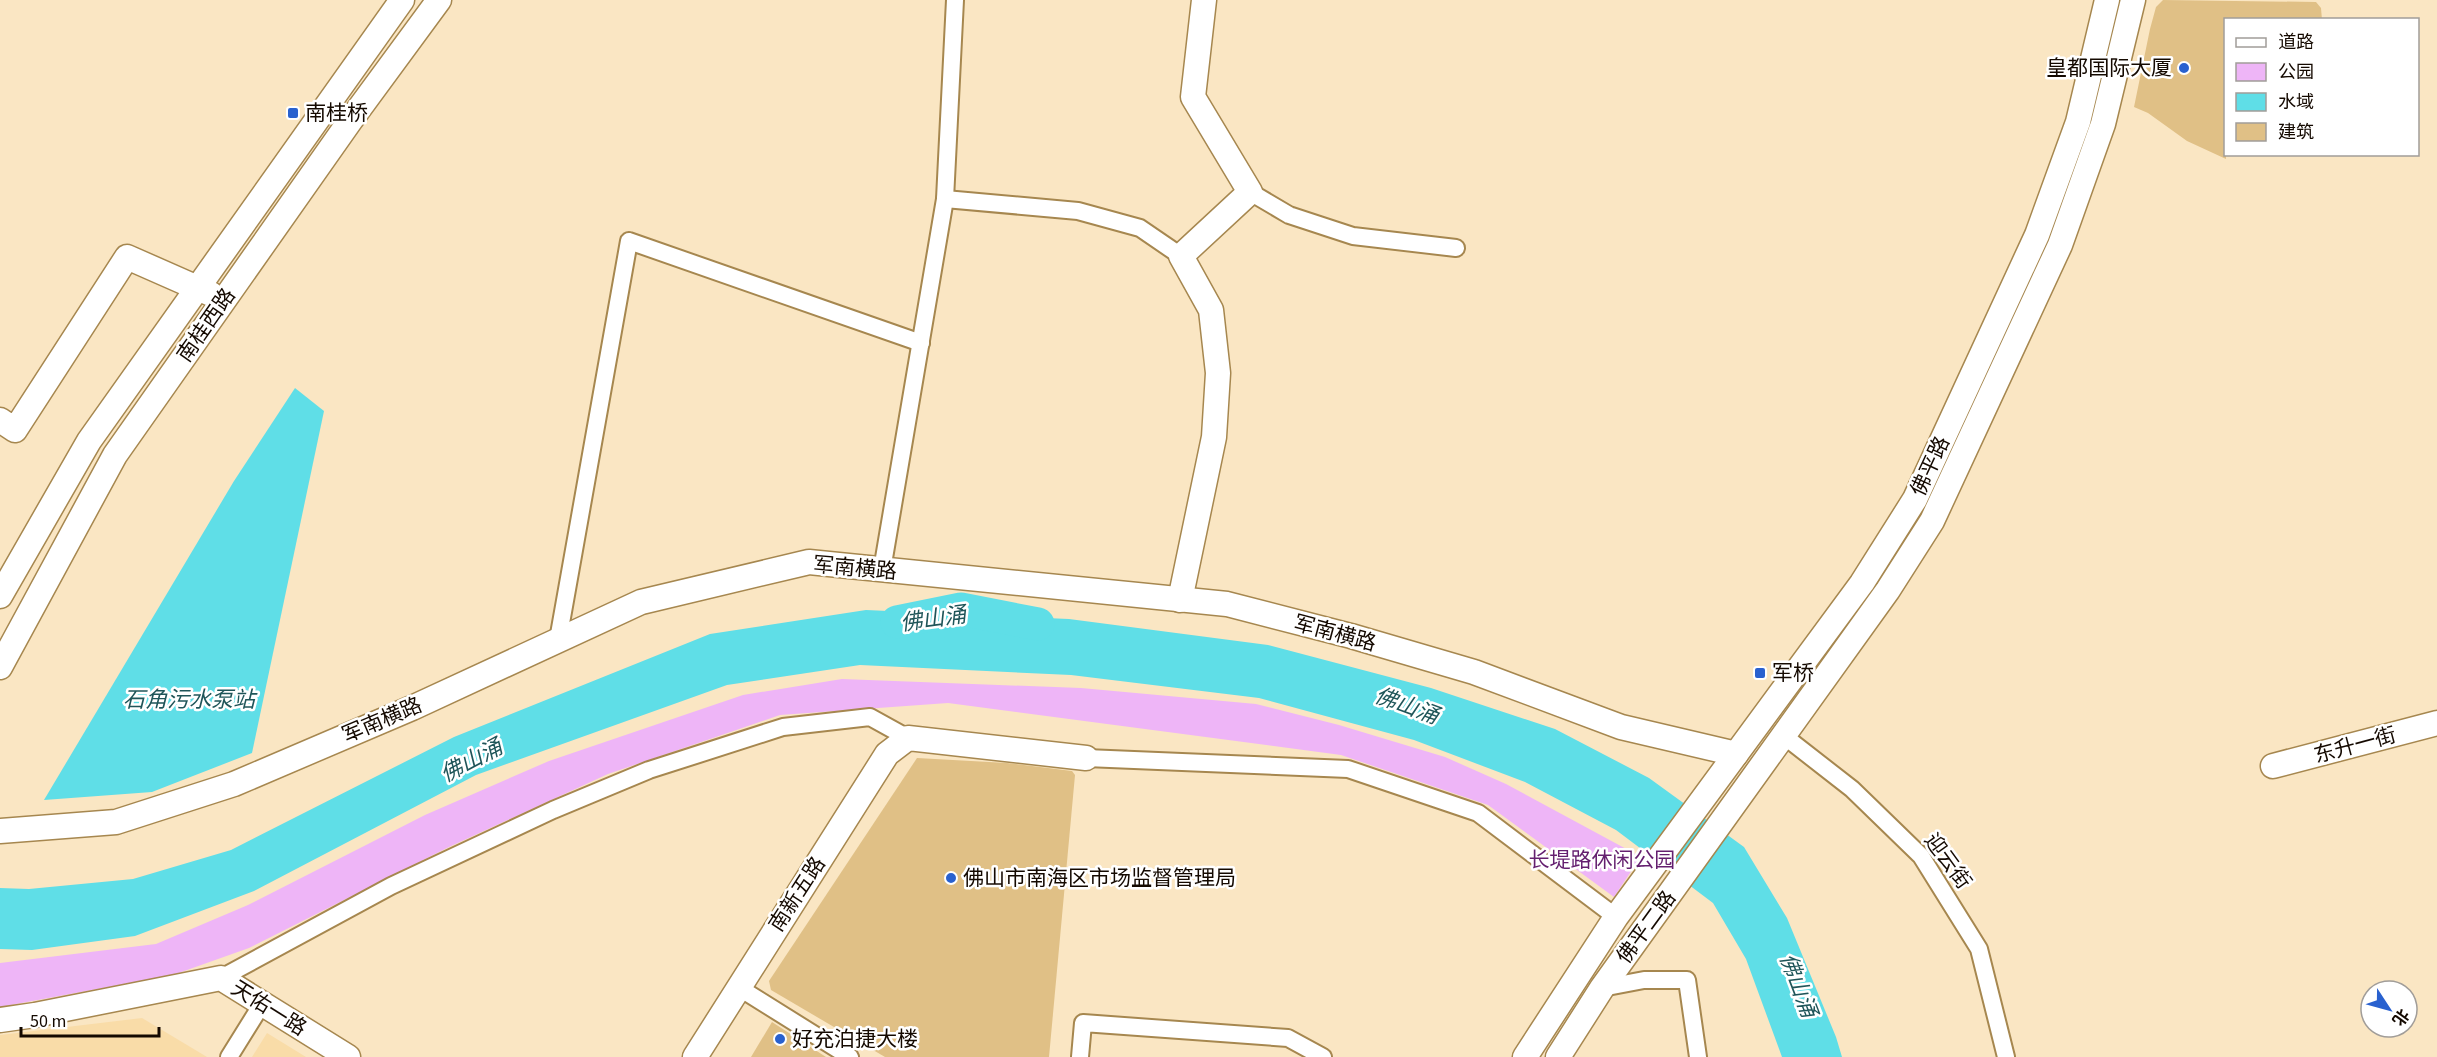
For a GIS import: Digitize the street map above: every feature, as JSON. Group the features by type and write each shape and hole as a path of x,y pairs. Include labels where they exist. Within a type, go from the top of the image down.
{"main road":[{"name":"南桂西路","path":"0,596 89,441 402,0"},
{"name":"南桂西路","path":"0,667 115,455 350,121 439,0"},
{"path":"1180,600 1214,437 1218,373 1210,310 1181,256 1250,192 1193,97 1204,0"},
{"name":"佛平路","path":"1646,876 1862,583 1915,499 2037,235 2078,122 2107,0"},
{"name":"佛平路","path":"1739,800 1888,590 1932,521 2060,246 2103,124 2133,0"},
{"path":"7,425 127,256 198,286 224,301"},
{"name":"军南横路","path":"0,831 116,822 234,784 412,708 641,602 810,562 1227,604 1351,636 1474,672 1620,727 1736,754"},
{"name":"东升一街","path":"2273,766 2437,723"},
{"path":"908,738 1086,758"},
{"name":"南新五路","path":"695,1057 886,754 908,738"},
{"name":"佛平二路","path":"1557,1057 1602,988 1739,800"},
{"name":"佛平二路","path":"1525,1057 1616,917 1646,876"},
{"path":"0,1020 35,1016 221,978"},
{"name":"天佑一路","path":"221,978 348,1057"}],"street":[{"path":"882,570 945,199 955,0"},
{"path":"1250,192 1289,215 1353,236 1456,248"},
{"path":"945,199 1078,211 1140,228 1181,256"},
{"path":"558,640 629,241 921,343"},
{"path":"221,978 391,886 553,810 649,770 783,727 870,717 908,738"},
{"name":"迎云街","path":"1785,736 1852,789 1920,856 1979,949 2006,1057"},
{"path":"1086,758 1348,769 1478,813 1616,917"},
{"path":"1602,988 1644,980 1687,980 1698,1057"},
{"path":"738,987 850,1057"},
{"path":"229,1057 262,1004"},
{"path":"1080,1057 1083,1023 1288,1038 1323,1057"}],"shaded area":[{"path":"142,1018 207,1057 0,1057 0,1035"},
{"path":"267,1033 306,1057 252,1057"}],"green space":[{"name":"长堤路休闲公园","path":"842,679 1081,688 1256,704 1339,725 1445,757 1506,784 1643,858 1638,861 1614,897 1488,805 1341,755 948,703 780,715 608,774 449,847 249,948 173,975 0,1007 0,963 156,944 248,905 425,815 549,761 743,695"}],"water":[{"name":"石角污水泵站","path":"295,388 324,411 252,753 152,792 44,800 234,481"},
{"path":"866,610 1069,619 1268,645 1431,688 1555,729 1649,778 1744,847 1787,918 1842,1057 1782,1057 1746,959 1713,903 1616,830 1525,782 1414,740 1259,698 1071,675 860,665 727,685 476,775 254,891 135,936 32,950 0,949 0,888 29,889 133,879 231,850 454,737 710,634"}],"building":[{"name":"皇都国际大厦","path":"2163,0 2316,2 2321,8 2322,18 2224,18 2224,156 2226,159 2187,141 2148,113 2134,107 2156,7"},
{"name":"佛山市南海区市场监督管理局","path":"917,758 1007,763 1072,771 1075,775 1049,1057 885,1057 771,990 769,981"},
{"name":"好充泊捷大楼","path":"772,1022 826,1057 751,1057"}],"waterway":[{"name":"佛山涌","path":"897,622 961,609 1038,624"}],"place":[{"name":"皇都国际大厦","path":"2184,68"},
{"name":"南桂桥","path":"293,113"},
{"name":"军桥","path":"1760,673"},
{"name":"佛山市南海区市场监督管理局","path":"951,878"},
{"name":"好充泊捷大楼","path":"780,1039"}]}
